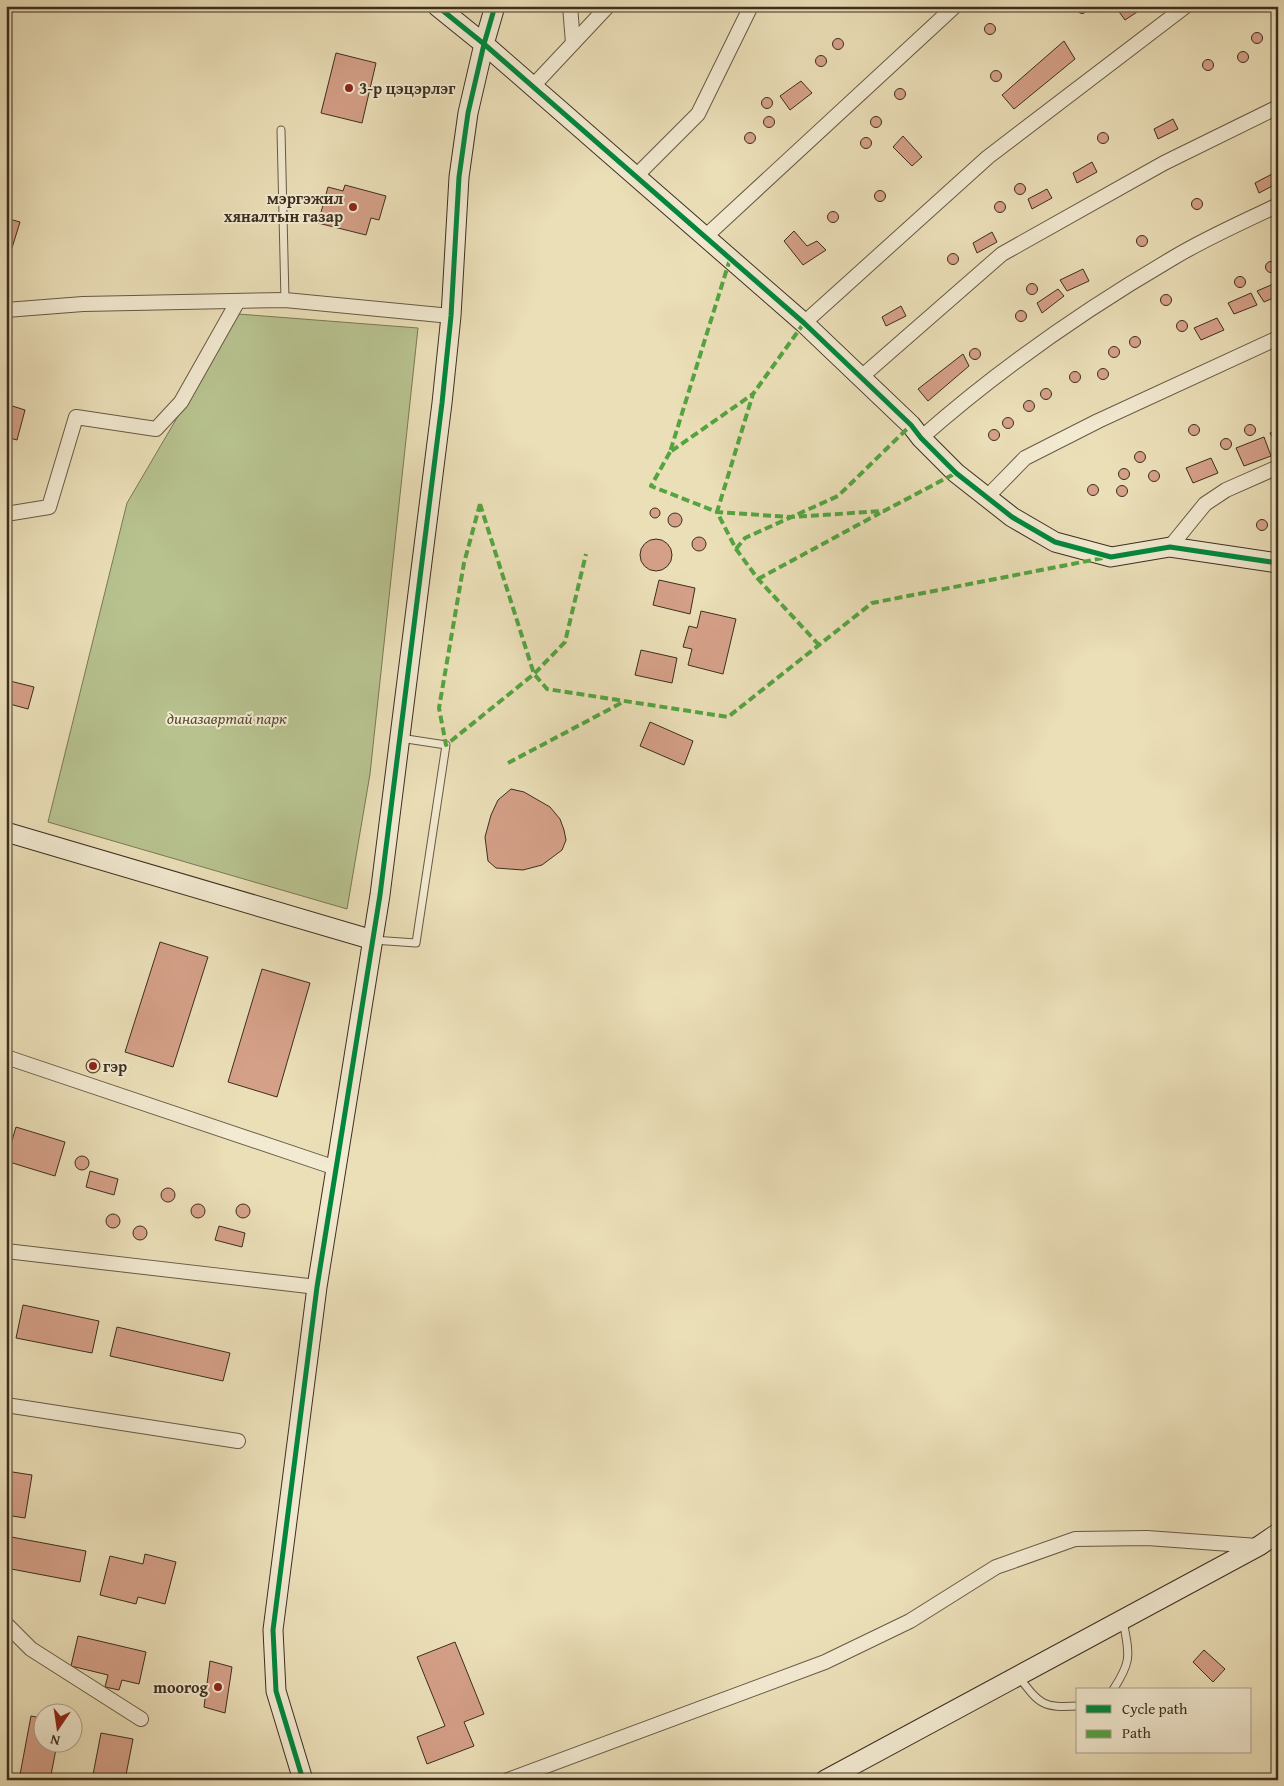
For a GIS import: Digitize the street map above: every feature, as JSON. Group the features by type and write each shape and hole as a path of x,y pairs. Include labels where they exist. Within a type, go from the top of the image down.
{"street":[{"path":"437,6 484,44 804,323 911,425 921,438 956,473 988,496 1012,517 1055,542 1111,557 1170,547 1278,564"},
{"path":"303,1780 276,1691 274,1630 316,1287 372,940 400,738 451,316 459,176 468,113 495,6"},
{"path":"570,6 573,44"},
{"path":"532,87 608,6"},
{"path":"636,176 698,114 751,6"},
{"path":"705,237 955,6"},
{"path":"804,323 988,156 1186,6"},
{"path":"860,378 1002,254 1164,163 1278,108"},
{"path":"921,438 958,405 1075,318 1174,257 1278,205"},
{"path":"7,312 84,304 285,300 451,316"},
{"path":"6,514 49,507 76,417 156,429 181,402 238,301"},
{"path":"988,496 1025,458 1098,421 1278,338"},
{"path":"1170,547 1205,504 1226,490 1278,467"},
{"path":"6,832 372,940"},
{"path":"6,1057 336,1168"},
{"path":"6,1252 316,1287"},
{"path":"6,1404 238,1441"},
{"path":"825,1780 1259,1546 1278,1533"},
{"path":"508,1780 825,1662 910,1621 996,1567 1075,1539 1147,1538 1259,1546"},
{"path":"6,1624 31,1649 141,1719"}],"lane":[{"path":"281,130 285,300"},
{"path":"372,940 416,943 446,745 400,738"},
{"path":"1114,1688 1126,1670 1128,1652 1123,1620"},
{"path":"1018,1675 1035,1699 1052,1707 1076,1706"}],"green space":[{"name":"диназавртай парк","path":"238,314 418,328 370,774 347,909 48,822 127,503"}],"building":[{"path":"1082,4 1087,9 1082,14 1077,9"},
{"path":"1120,6 1141,6 1143,8 1125,20 1117,9"},
{"path":"990,23 996,29 990,35 984,29"},
{"path":"1257,32 1263,38 1257,44 1251,38"},
{"path":"838,38 844,44 838,50 832,44"},
{"path":"1064,41 1075,59 1014,109 1002,95"},
{"path":"1243,51 1249,57 1243,63 1237,57"},
{"name":"3-р цэцэрлэг","path":"336,53 376,63 362,123 321,113"},
{"path":"821,55 827,61 821,67 815,61"},
{"path":"1208,59 1214,65 1208,71 1202,65"},
{"path":"996,70 1002,76 996,82 990,76"},
{"path":"801,81 812,93 790,110 780,96"},
{"path":"900,88 906,94 900,100 894,94"},
{"path":"767,97 773,103 767,109 761,103"},
{"path":"769,116 775,122 769,128 763,122"},
{"path":"876,116 882,122 876,128 870,122"},
{"path":"1173,119 1178,129 1158,139 1154,129"},
{"path":"750,132 756,138 750,144 744,138"},
{"path":"1103,132 1109,138 1103,144 1097,138"},
{"path":"903,136 922,157 912,166 893,147"},
{"path":"866,137 872,143 866,149 860,143"},
{"path":"1092,162 1097,172 1077,183 1073,173"},
{"path":"1274,173 1278,183 1259,193 1255,183"},
{"path":"1020,183 1026,189 1020,195 1014,189"},
{"name":"мэргэжил хяналтын газар","path":"345,185 386,196 379,220 371,218 366,235 318,223 328,187 343,191"},
{"path":"1047,189 1052,198 1032,209 1028,199"},
{"path":"880,190 886,196 880,202 874,196"},
{"path":"1197,198 1203,204 1197,210 1191,204"},
{"path":"1000,201 1006,207 1000,213 994,207"},
{"path":"833,211 839,217 833,223 827,217"},
{"path":"6,218 20,222 7,264 6,264"},
{"path":"794,231 807,246 817,241 826,250 803,265 784,241"},
{"path":"992,232 997,242 977,253 973,243"},
{"path":"1142,235 1148,241 1142,247 1136,241"},
{"path":"953,253 959,259 953,265 947,259"},
{"path":"1271,261 1277,267 1271,273 1265,267"},
{"path":"1083,269 1089,281 1067,291 1060,280"},
{"path":"1240,276 1246,282 1240,288 1234,282"},
{"path":"1278,282 1278,296 1264,302 1257,291"},
{"path":"1032,283 1038,289 1032,295 1026,289"},
{"path":"1058,289 1064,296 1042,313 1037,303"},
{"path":"1251,293 1257,305 1234,314 1228,303"},
{"path":"1166,294 1172,300 1166,306 1160,300"},
{"path":"901,306 906,316 886,326 882,317"},
{"path":"1021,310 1027,316 1021,322 1015,316"},
{"path":"1217,318 1224,330 1201,340 1194,328"},
{"path":"1182,320 1188,326 1182,332 1176,326"},
{"path":"1135,336 1141,342 1135,348 1129,342"},
{"path":"1114,346 1120,352 1114,358 1108,352"},
{"path":"975,348 981,354 975,360 969,354"},
{"path":"963,354 969,366 928,401 918,389"},
{"path":"1103,368 1109,374 1103,380 1097,374"},
{"path":"1075,371 1081,377 1075,383 1069,377"},
{"path":"1046,388 1052,394 1046,400 1040,394"},
{"path":"1029,400 1035,406 1029,412 1023,406"},
{"path":"6,404 25,410 17,440 6,437"},
{"path":"1008,417 1014,423 1008,429 1002,423"},
{"path":"1194,424 1200,430 1194,436 1188,430"},
{"path":"1250,424 1256,430 1250,436 1244,430"},
{"path":"994,429 1000,435 994,441 988,435"},
{"path":"1278,429 1278,447 1270,433"},
{"path":"1264,437 1271,456 1244,466 1236,448"},
{"path":"1226,438 1232,444 1226,450 1220,444"},
{"path":"1140,451 1146,457 1140,463 1134,457"},
{"path":"1211,458 1218,473 1193,483 1186,468"},
{"path":"1124,468 1130,474 1124,480 1118,474"},
{"path":"1154,470 1160,476 1154,482 1148,476"},
{"path":"1093,484 1099,490 1093,496 1087,490"},
{"path":"1122,485 1128,491 1122,497 1116,491"},
{"path":"653,508 657,508 660,513 659,517 653,518 650,515 650,511"},
{"path":"672,513 678,513 682,520 678,527 672,527 668,523 668,517"},
{"path":"1262,519 1268,525 1262,531 1256,525"},
{"path":"696,537 702,537 706,544 702,551 696,551 692,547 692,541"},
{"path":"656,539 662,540 667,544 671,549 671,561 667,566 662,570 656,571 650,570 645,566 641,561 640,555 641,549 645,544 650,540"},
{"path":"659,580 695,588 690,614 653,605"},
{"path":"701,611 736,619 723,674 688,665 692,649 683,647 689,626 697,628"},
{"path":"641,650 677,658 672,683 635,675"},
{"path":"6,680 34,687 28,709 6,703"},
{"path":"650,722 693,741 684,765 640,746"},
{"path":"511,789 524,792 550,807 560,819 566,840 562,850 542,865 523,870 496,868 488,861 485,837 491,815 498,800"},
{"path":"160,942 208,957 173,1067 125,1052"},
{"path":"262,969 310,983 277,1097 228,1082"},
{"name":"гэр","path":"90,1059 96,1059 100,1066 96,1073 90,1073 86,1069 86,1063"},
{"path":"16,1127 65,1142 55,1176 6,1161"},
{"path":"79,1156 85,1156 89,1163 85,1170 79,1170 75,1166 75,1160"},
{"path":"90,1171 118,1179 114,1195 86,1187"},
{"path":"165,1188 171,1188 175,1195 171,1202 165,1202 161,1198 161,1192"},
{"path":"195,1204 201,1204 205,1211 201,1218 195,1218 191,1214 191,1208"},
{"path":"240,1204 246,1204 250,1211 246,1218 240,1218 236,1214 236,1208"},
{"path":"110,1214 116,1214 120,1221 116,1228 110,1228 106,1224 106,1218"},
{"path":"137,1226 143,1226 147,1233 143,1240 137,1240 133,1236 133,1230"},
{"path":"219,1226 245,1233 242,1247 215,1240"},
{"path":"23,1305 99,1321 92,1353 16,1338"},
{"path":"117,1327 230,1353 223,1381 110,1356"},
{"path":"6,1471 32,1475 25,1518 6,1515"},
{"path":"6,1536 86,1551 80,1582 6,1568"},
{"path":"145,1554 176,1562 165,1604 138,1597 136,1604 100,1595 110,1556 143,1564"},
{"path":"78,1636 146,1652 139,1684 122,1680 119,1690 105,1687 108,1675 71,1666"},
{"path":"455,1642 484,1714 464,1722 474,1746 427,1764 417,1737 445,1726 417,1657"},
{"path":"1204,1650 1225,1669 1213,1682 1193,1662"},
{"name":"moorog","path":"210,1661 232,1667 225,1713 204,1707"},
{"path":"32,1716 32,1754 55,1754 50,1780 19,1780"},
{"path":"101,1733 133,1739 125,1780 92,1780"}],"marked path":[{"path":"730,259 670,452 753,394"},
{"path":"804,323 753,394 717,512 736,549 758,579 819,645"},
{"path":"736,549 745,538 838,496 911,425"},
{"path":"670,452 651,486 717,512 790,517 884,511 956,473"},
{"path":"480,504 534,674 547,689 728,717 872,603 1103,558"},
{"path":"480,504 464,563 439,708 446,745 534,674 565,642 586,554"},
{"path":"758,579 880,513"},
{"path":"508,763 625,701"}],"cycle path":[{"path":"303,1780 276,1691 273,1630 317,1287 380,895 442,403 451,316 459,177 468,113 484,44 437,6"},
{"path":"495,6 484,44 804,323 911,425 921,438 956,473 1012,517 1055,542 1111,557 1170,547 1278,563"}],"place":[{"name":"3-р цэцэрлэг","path":"349,88"},
{"name":"мэргэжил хяналтын газар","path":"353,207"},
{"name":"гэр","path":"93,1066"},
{"name":"moorog","path":"218,1687"}]}
